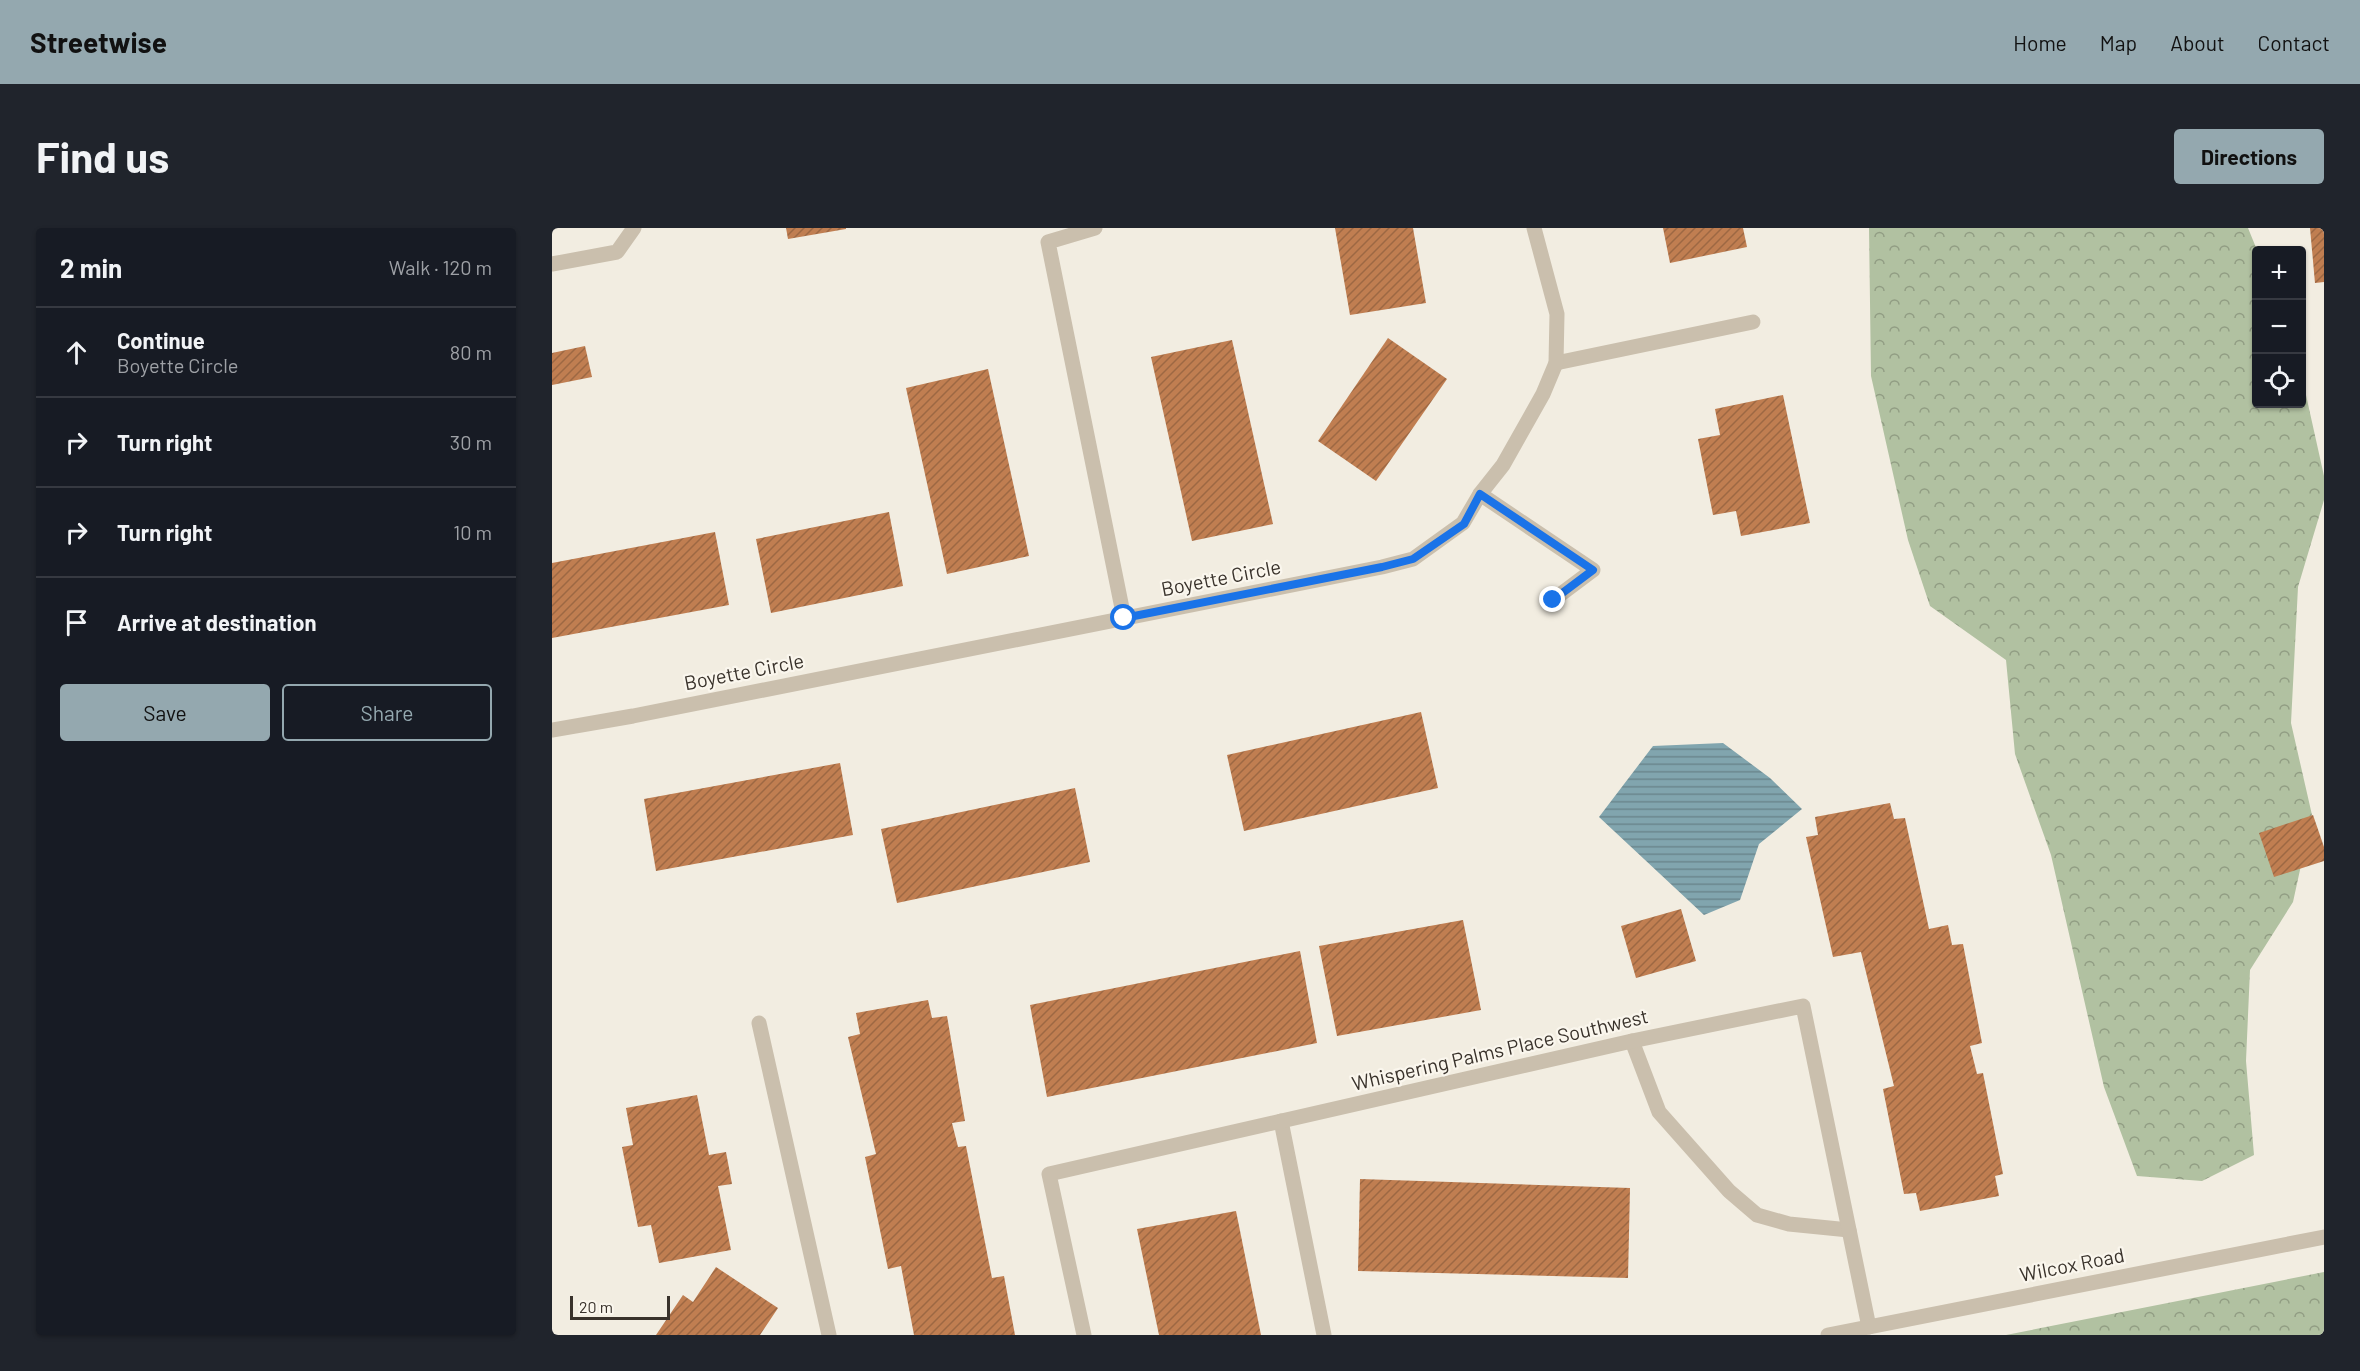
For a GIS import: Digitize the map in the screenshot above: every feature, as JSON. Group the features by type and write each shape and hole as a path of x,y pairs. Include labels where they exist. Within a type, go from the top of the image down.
{"street":[{"path":"552,264 617,252 634,228"},
{"path":"1095,228 1048,242 1124,618"},
{"name":"Boyette Circle","path":"552,729 644,714 1413,559 1464,524 1480,494 1503,465 1543,394 1556,363 1557,314 1534,228"},
{"path":"1556,363 1753,322"},
{"path":"1480,494 1593,570 1553,600"},
{"name":"Whispering Palms Place Southwest","path":"1084,1335 1049,1174 1632,1041 1803,1006 1869,1327"},
{"path":"759,1023 829,1335"},
{"path":"1632,1041 1659,1112 1736,1197 1757,1215 1789,1224 1849,1230"},
{"path":"1281,1121 1324,1335"},
{"name":"Wilcox Road","path":"1828,1335 2324,1237"}],"green space":[{"path":"1869,228 2248,228 2255,246 2252,246 2252,408 2306,408 2306,395 2324,476 2324,500 2298,587 2291,723 2312,815 2293,902 2250,970 2246,1061 2254,1155 2202,1181 2137,1176 2104,1087 2051,855 2015,754 2006,660 1930,606 1908,540 1871,376"},
{"path":"2324,1272 2324,1335 2006,1335"}],"water":[{"path":"1723,743 1770,778 1802,809 1759,844 1740,900 1704,915 1599,817 1653,746"}],"building":[{"path":"786,228 846,228 846,229 788,239"},
{"path":"1335,228 1413,228 1426,303 1350,315"},
{"path":"1663,228 1743,228 1747,247 1670,263"},
{"path":"2310,228 2324,228 2324,282 2315,283"},
{"path":"1388,338 1447,379 1376,481 1318,441"},
{"path":"1232,340 1273,524 1192,541 1151,357"},
{"path":"585,346 592,377 552,385 552,353"},
{"path":"988,369 1029,556 947,574 906,388"},
{"path":"1783,395 1810,523 1741,536 1736,511 1713,515 1698,439 1720,435 1715,409"},
{"path":"889,512 903,586 771,613 756,539"},
{"path":"715,532 729,605 552,638 552,563"},
{"path":"1421,712 1438,788 1244,831 1227,755"},
{"path":"840,763 853,835 656,871 644,799"},
{"path":"1075,788 1090,862 897,903 881,829"},
{"path":"1890,803 1894,819 1905,818 1929,929 1948,925 1952,945 1963,944 1982,1043 1970,1046 1977,1074 1983,1073 2003,1174 1995,1176 1999,1196 1920,1211 1916,1193 1904,1194 1883,1089 1894,1086 1861,952 1833,957 1806,837 1818,835 1815,817"},
{"path":"2313,815 2324,847 2324,861 2274,877 2259,833"},
{"path":"1681,909 1696,961 1636,978 1621,926"},
{"path":"1463,920 1481,1010 1337,1036 1319,946"},
{"path":"1300,951 1317,1043 1047,1097 1030,1005"},
{"path":"928,1000 932,1018 947,1016 965,1121 952,1123 958,1147 966,1146 992,1278 1004,1276 1015,1335 914,1335 901,1266 888,1269 865,1157 876,1154 848,1037 860,1034 856,1013"},
{"path":"697,1095 709,1155 726,1152 732,1184 718,1186 731,1250 659,1263 651,1225 638,1227 622,1147 633,1145 626,1108"},
{"path":"1360,1179 1630,1188 1628,1278 1358,1271"},
{"path":"1236,1211 1261,1335 1159,1335 1137,1229"},
{"path":"716,1267 778,1308 760,1335 656,1335 683,1295 693,1302"}],"route":[{"path":"1124,618 1413,559 1464,524 1480,494 1593,570 1553,600"}]}
